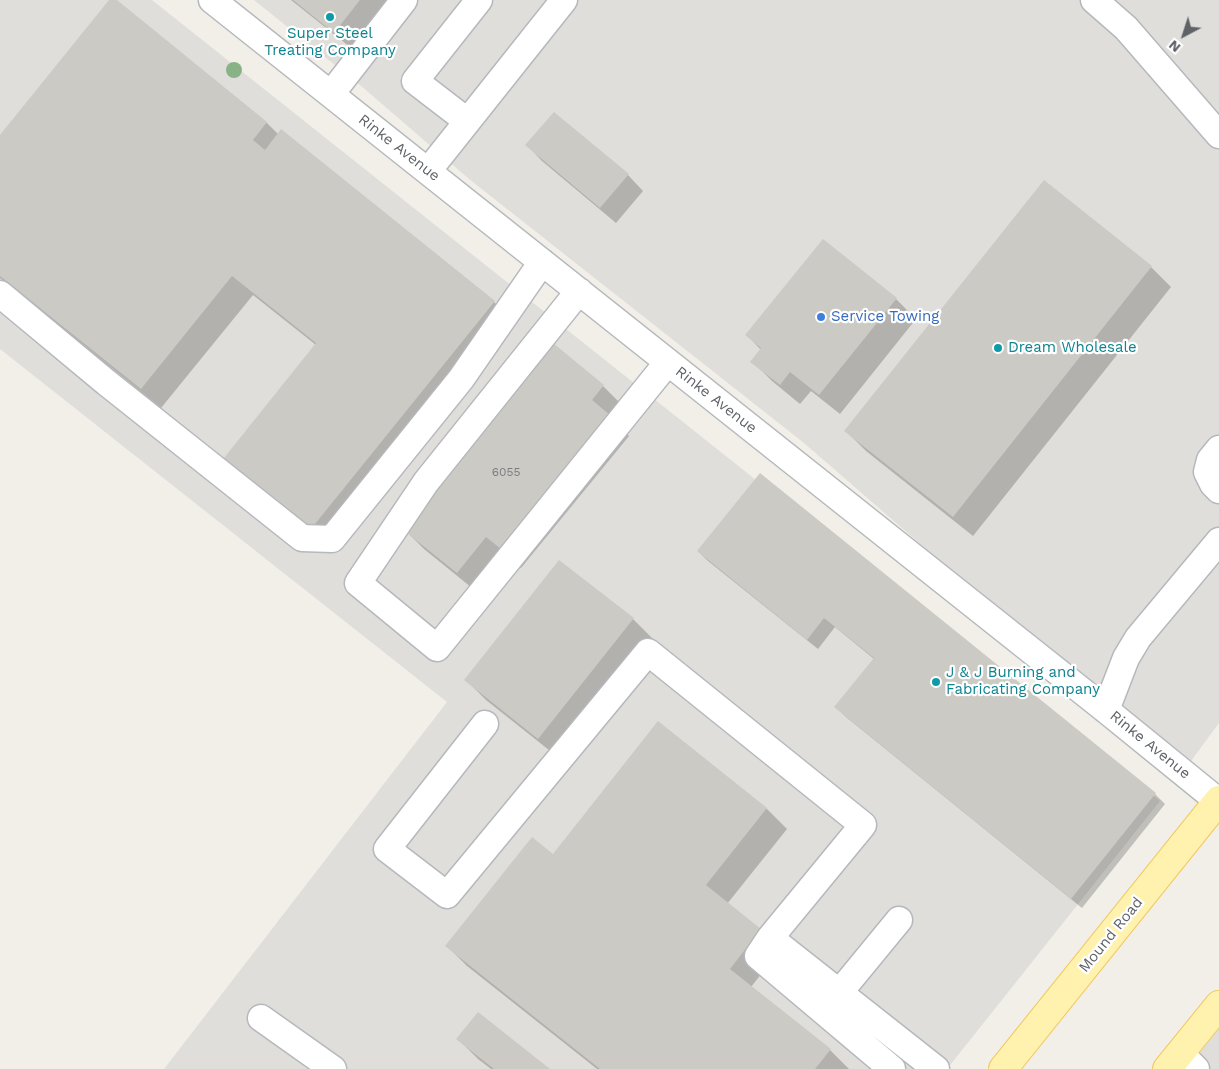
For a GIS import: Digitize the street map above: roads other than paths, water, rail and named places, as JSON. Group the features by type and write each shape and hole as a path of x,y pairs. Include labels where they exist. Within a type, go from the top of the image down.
{"main road":[{"name":"Mound Road","path":"1003,1069 1219,801"},
{"path":"1181,1064 1216,1013"}],"street":[{"name":"Rinke Avenue","path":"212,0 1219,801"},
{"path":"331,94 404,0"},
{"path":"467,122 415,81 479,0"},
{"path":"428,171 564,0"},
{"path":"1094,0 1126,28 1219,135"},
{"path":"0,294 107,383 302,538 332,539 461,379 542,262"},
{"path":"580,292 426,482 358,584 436,648 668,362"},
{"path":"1219,449 1210,460 1207,472 1213,484 1219,490"},
{"path":"1106,710 1126,658 1138,638 1219,541"},
{"path":"485,724 387,849 447,896 648,652 863,825 770,938 758,956 892,1069"},
{"path":"839,993 899,920"},
{"path":"770,938 936,1069"},
{"path":"261,1018 333,1069"}],"place":[{"name":"Super Steel Treating Company","path":"330,17"},
{"name":"Service Towing","path":"821,317"},
{"name":"Dream Wholesale","path":"998,348"},
{"name":"J & J Burning and Fabricating Company","path":"936,682"}]}
